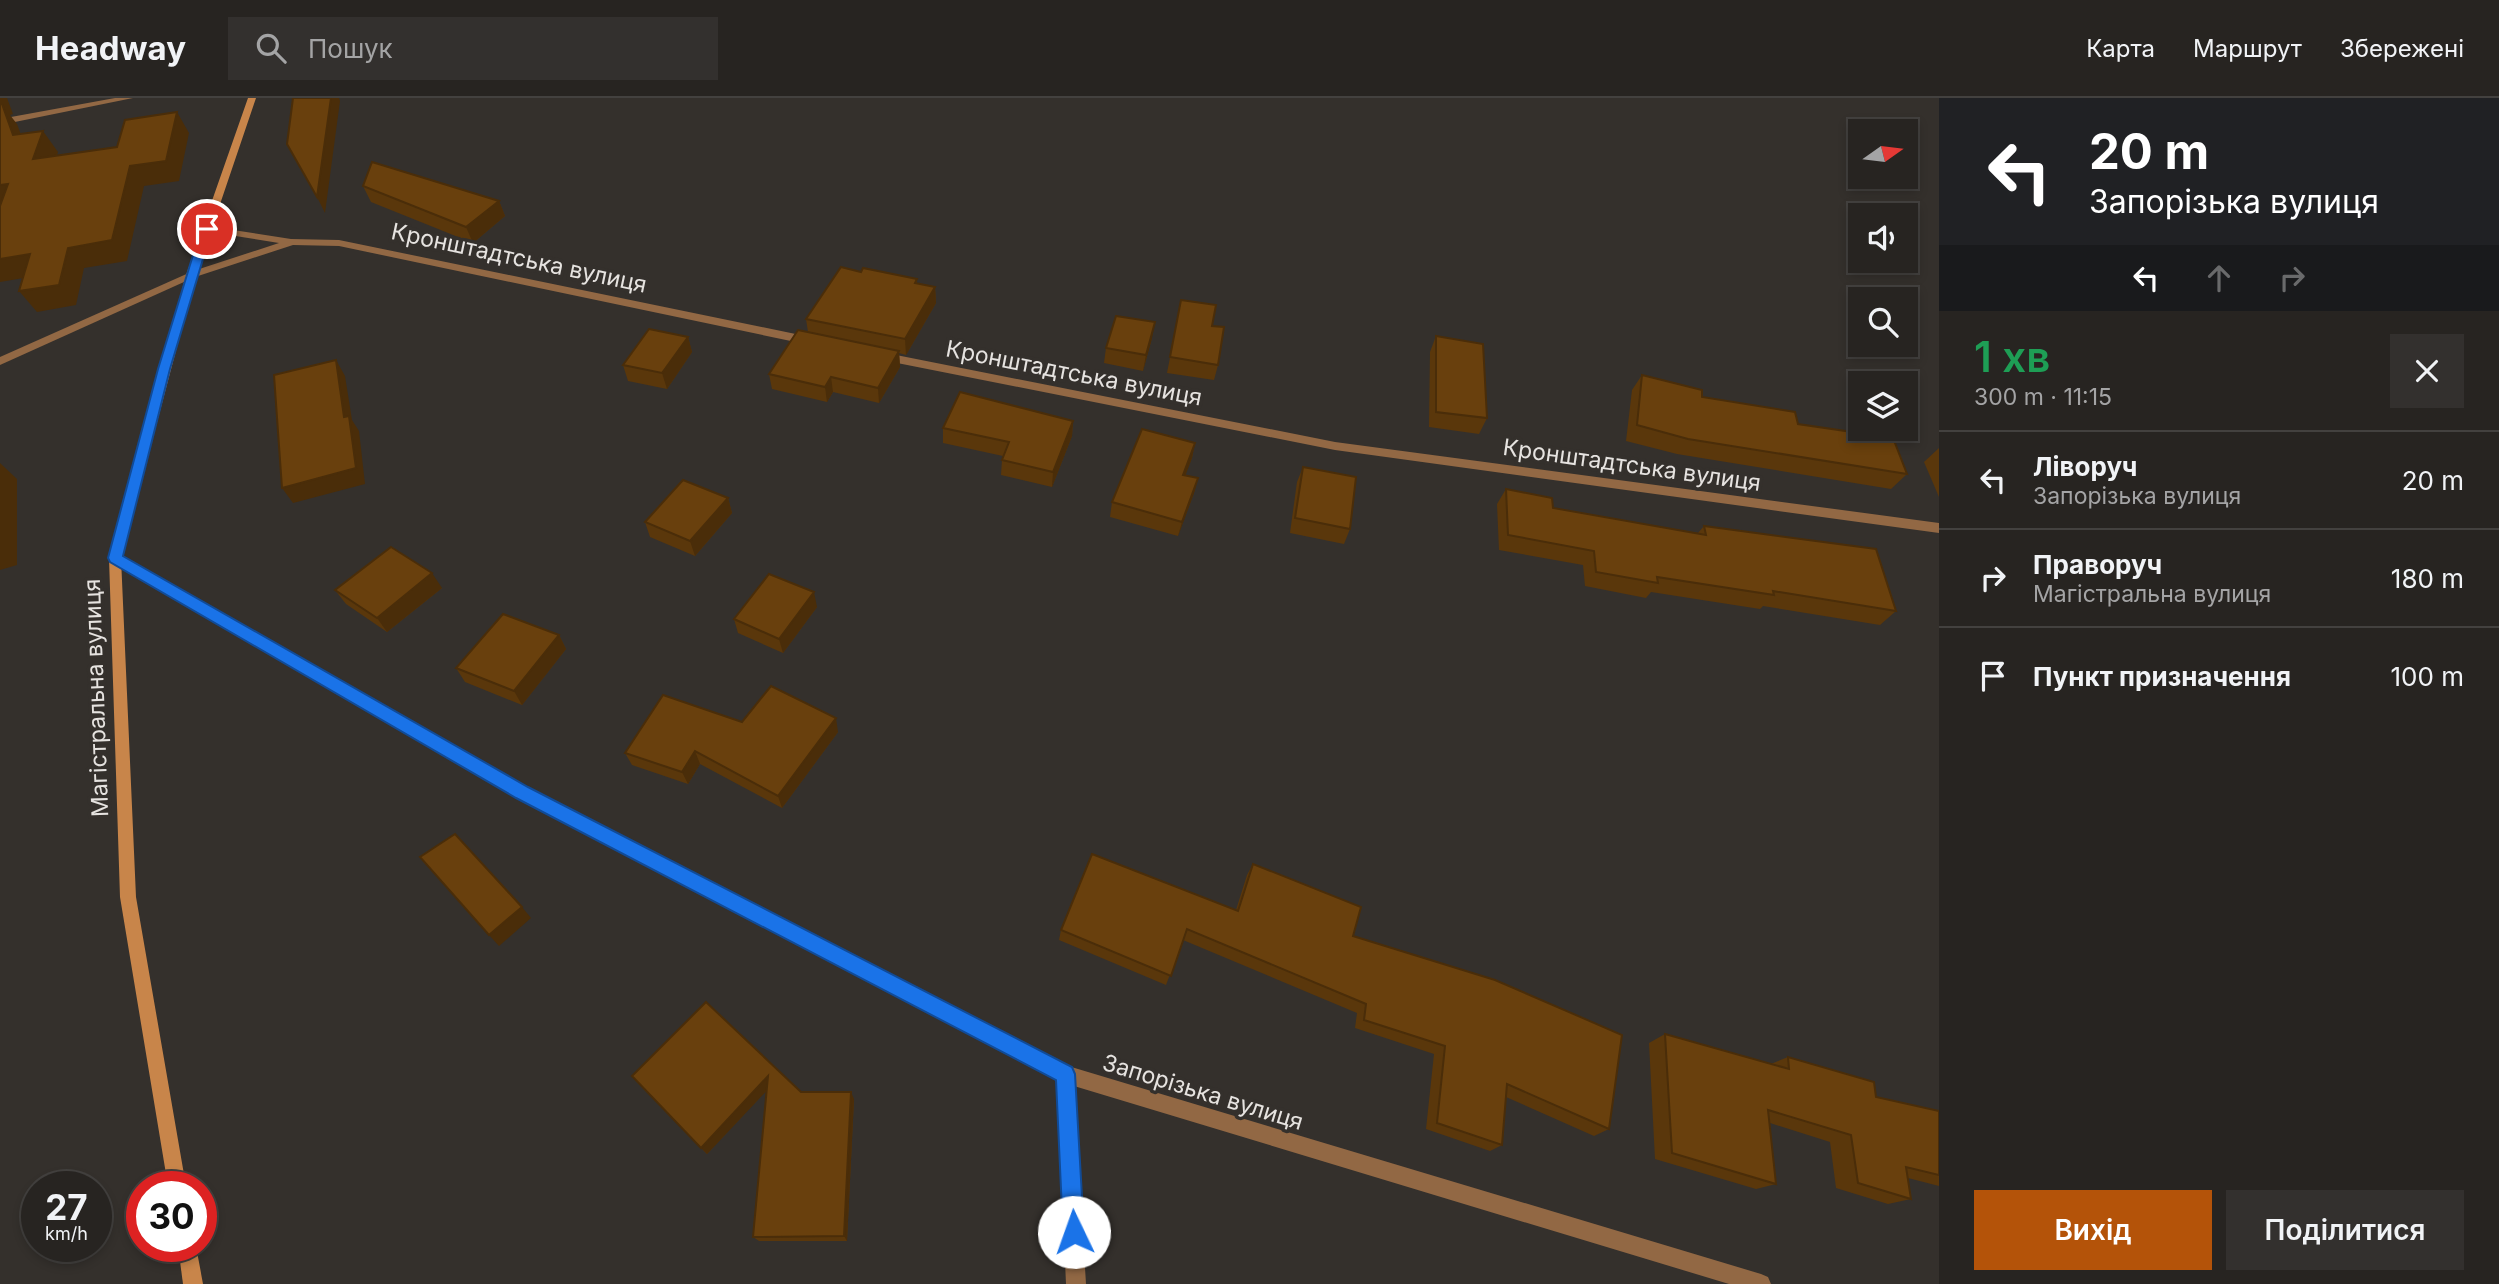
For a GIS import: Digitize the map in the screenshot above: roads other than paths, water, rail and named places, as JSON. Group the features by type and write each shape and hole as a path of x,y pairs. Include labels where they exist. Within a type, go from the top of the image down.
{"main road":[{"name":"Магістральна вулиця","path":"174,1171 128,897 115,558 143,445 191,275 252,98"},
{"path":"190,1262 193,1284"}],"street":[{"path":"0,122 129,98"},
{"name":"Кронштадтська вулиця","path":"207,229 291,242 352,245 818,343"},
{"path":"0,360 191,275 291,242"},
{"name":"Кронштадтська вулиця","path":"872,354 1335,446 1939,528"},
{"name":"Запорізька вулиця","path":"115,558 522,793 1065,1074 1761,1284"},
{"path":"1065,1074 1076,1284"}]}
